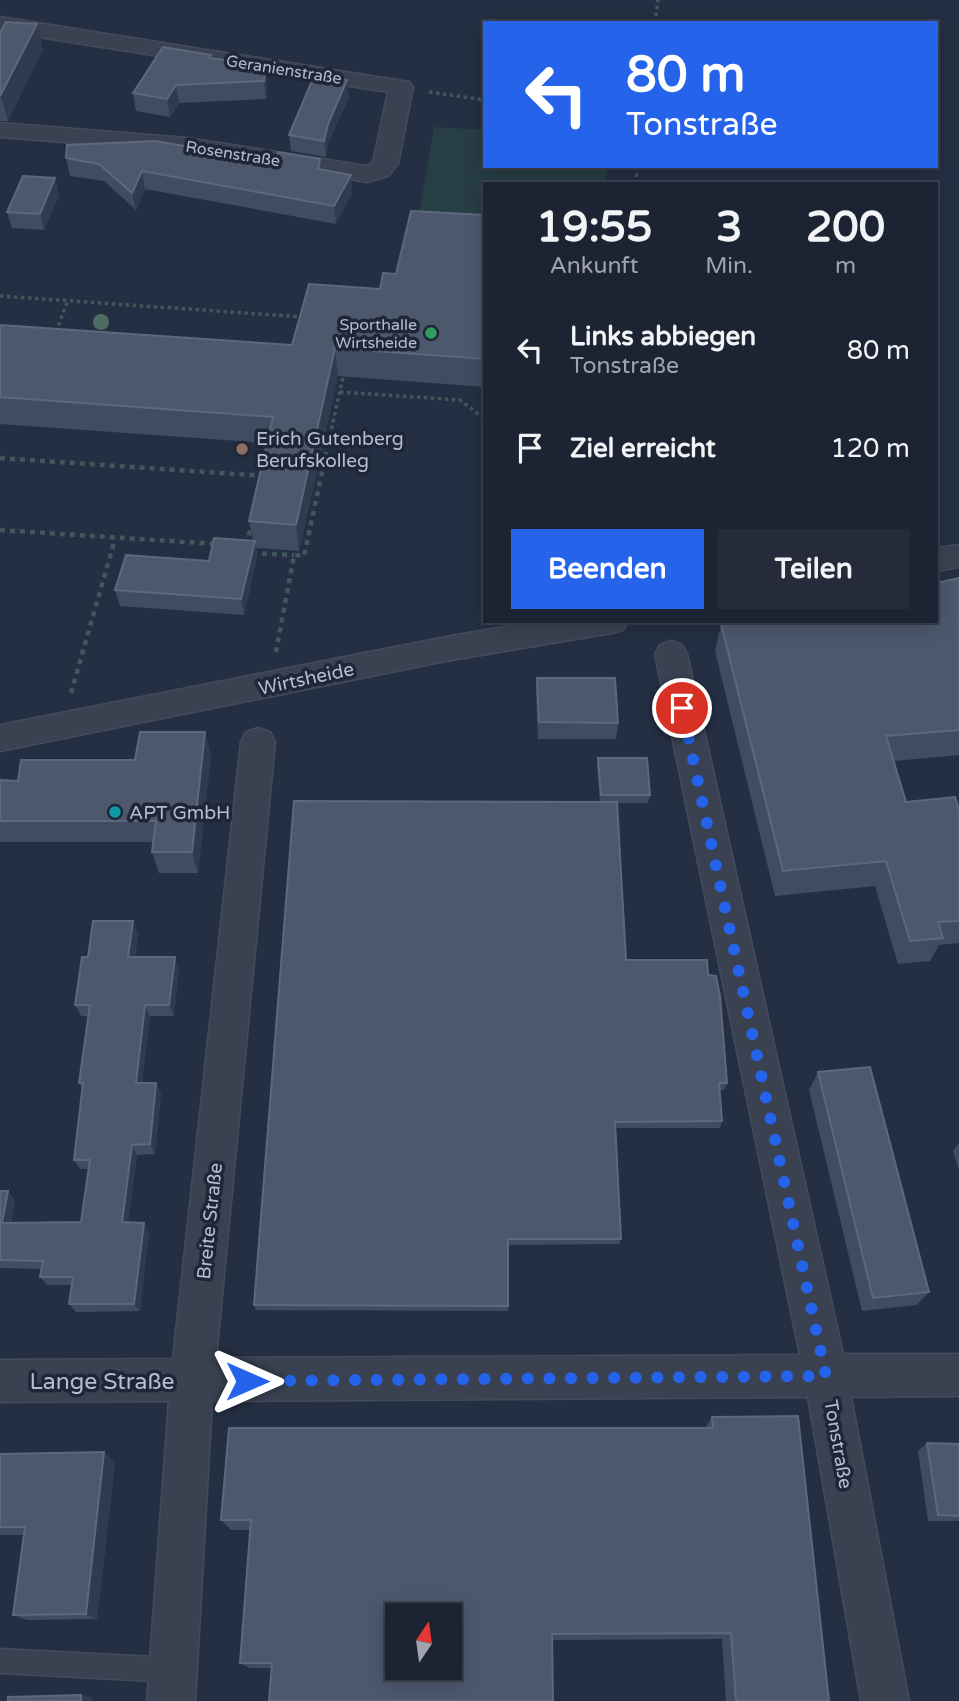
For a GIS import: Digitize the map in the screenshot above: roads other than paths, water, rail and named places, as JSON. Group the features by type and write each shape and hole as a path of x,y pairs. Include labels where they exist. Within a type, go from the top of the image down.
{"street":[{"name":"Geranienstraße","path":"0,24 401,87"},
{"name":"Rosenstraße","path":"0,130 187,145 367,174 379,171 385,164 401,87"},
{"path":"938,560 959,556"},
{"name":"Wirtsheide","path":"0,738 61,728 446,649 600,623"},
{"name":"Tonstraße","path":"671,654 826,1376 885,1701"},
{"name":"Breite Straße","path":"172,1685 192,1381 258,742"},
{"name":"Lange Straße","path":"0,1381 959,1375"}],"lane":[{"path":"0,1661 172,1685"}],"place":[{"name":"Sporthalle Wirtsheide","path":"431,333"},
{"name":"Erich Gutenberg Berufskolleg","path":"242,449"},
{"name":"APT GmbH","path":"115,812"}]}
